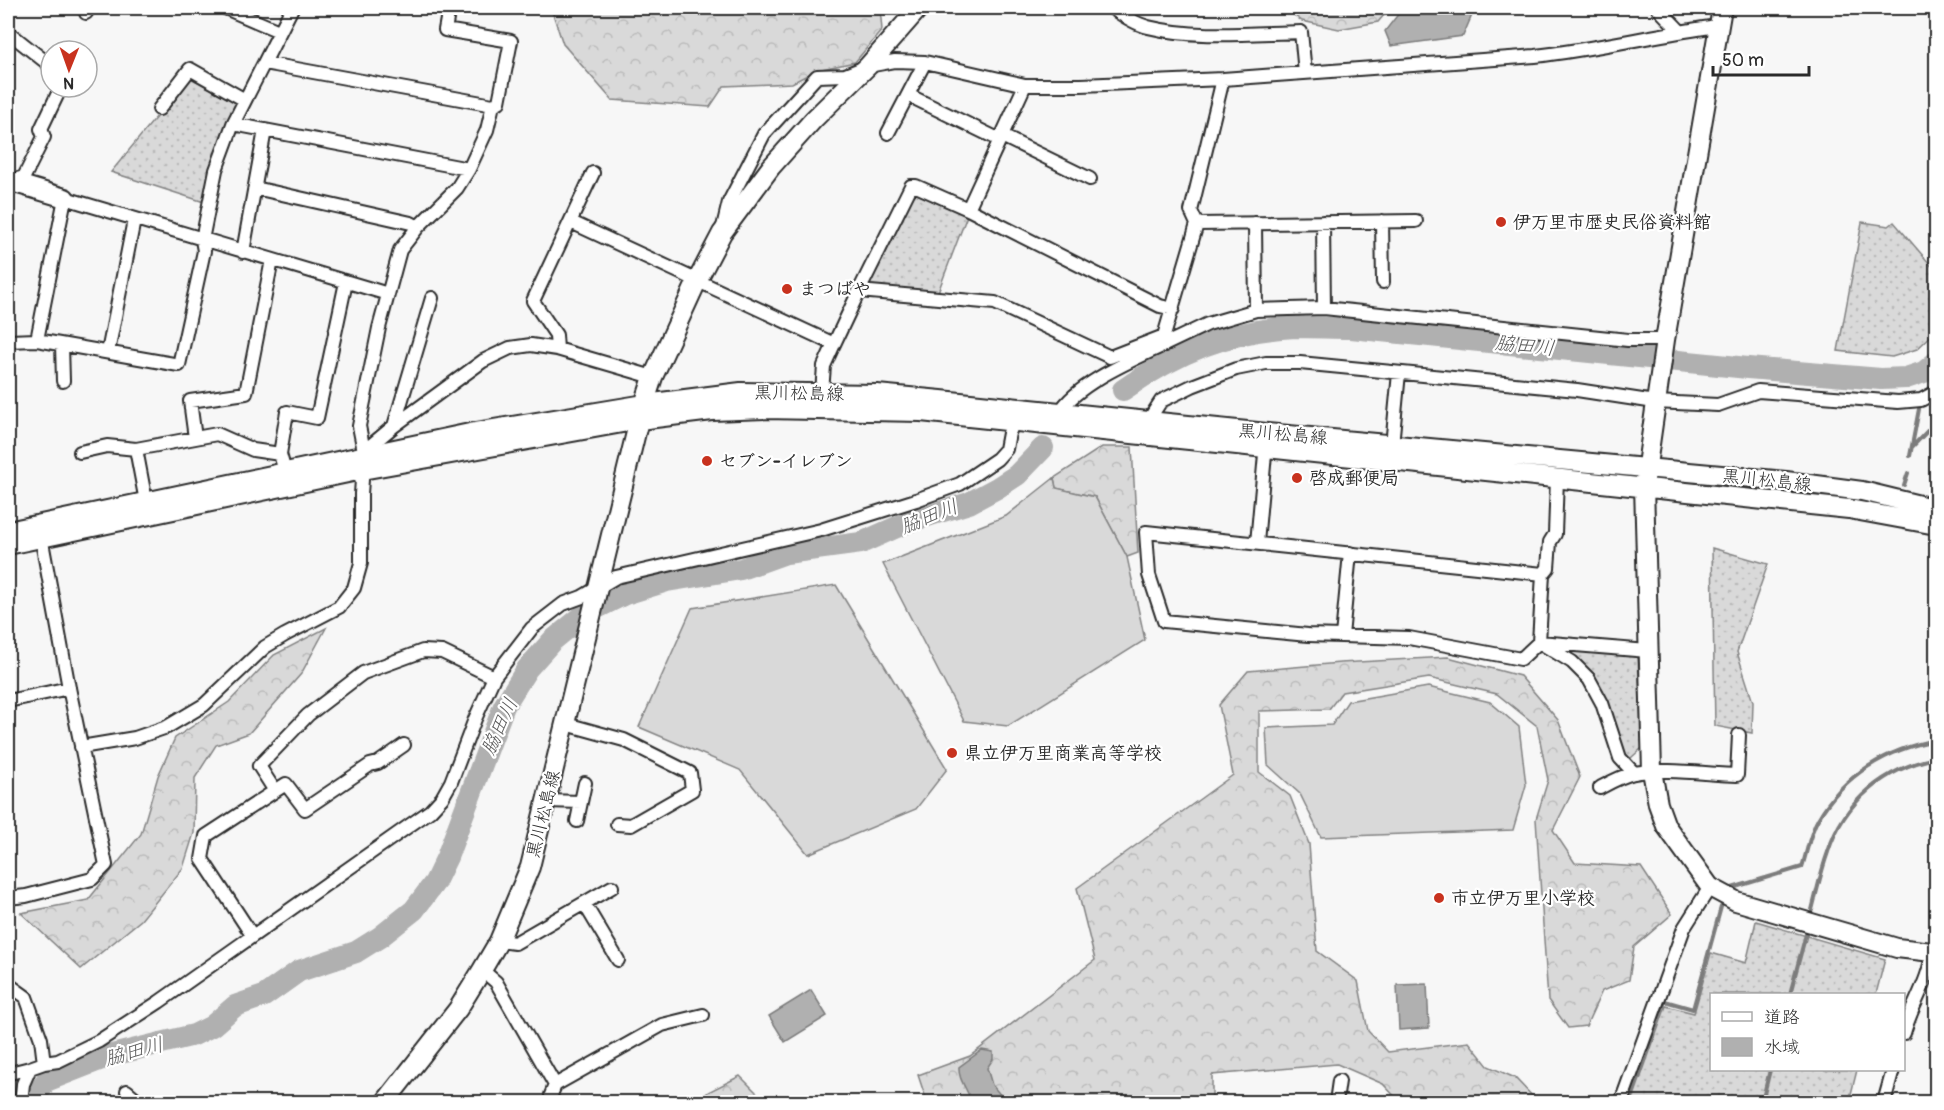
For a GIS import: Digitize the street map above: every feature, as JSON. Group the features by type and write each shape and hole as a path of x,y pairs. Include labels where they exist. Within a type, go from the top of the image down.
{"main road":[{"path":"8,545 40,531 287,479 363,459 642,412 653,377 722,233 771,167 814,119 868,66 919,8"},
{"path":"1720,17 1665,340 1645,477 1652,771 1658,804 1666,826 1710,887 1736,901 1898,948 1934,951"},
{"path":"8,182 65,198"},
{"name":"黒川松島線","path":"642,412 741,392 877,394 1148,421 1266,441 1557,478 1645,477 1786,481 1862,491 1936,509"},
{"name":"黒川松島線","path":"642,412 765,409 921,412 1014,422 1266,441 1392,445 1645,477 1936,525"},
{"name":"黒川松島線","path":"386,1102 458,1010 499,941 530,867 642,412"},
{"path":"8,531 40,531"}],"street":[{"path":"225,8 279,32"},
{"path":"8,341 37,340 179,365 204,251 202,240 216,170 244,100 292,8"},
{"path":"264,63 493,105 499,102 512,42 445,30 449,8"},
{"path":"1112,8 1146,26 1168,30 1224,34 1301,32 1305,73"},
{"path":"1658,8 1680,31"},
{"path":"722,233 729,202 764,134 817,76 844,75 868,66 895,61 924,62 1025,85 1223,79 1576,51 1680,31 1720,17"},
{"path":"8,32 39,57"},
{"path":"888,134 924,62"},
{"path":"159,109 190,69 244,100"},
{"path":"1060,412 1066,401 1111,371 1165,340 1197,224 1191,211 1223,79"},
{"path":"968,209 1025,85"},
{"path":"908,95 1090,179"},
{"path":"8,182 24,177 44,137 41,129 55,99"},
{"path":"81,747 135,738 167,727 204,705 265,647 339,607 354,588 362,563 363,459 359,426 400,250 418,227 457,188 469,169 487,130 493,105"},
{"path":"233,124 469,169"},
{"path":"243,252 265,130"},
{"path":"557,349 556,335 533,301 593,173"},
{"path":"822,392 824,366 910,186 916,186 968,209 1160,306 1173,309"},
{"path":"255,188 411,223 418,227"},
{"path":"37,340 65,198 388,294"},
{"path":"108,352 134,220"},
{"path":"1382,221 1383,282"},
{"path":"1197,224 1416,221"},
{"path":"571,222 834,344"},
{"path":"1323,222 1324,308"},
{"path":"1255,223 1256,310"},
{"path":"195,438 190,401 246,393 272,261"},
{"path":"287,479 280,454 287,412 317,418 346,282"},
{"path":"859,291 995,303 1110,357 1256,310 1324,308 1616,339 1665,340"},
{"path":"394,426 432,298"},
{"path":"62,345 63,381"},
{"path":"363,459 394,426 483,361 510,348 531,345 557,349 653,377"},
{"path":"1148,421 1161,402 1192,386 1236,369 1266,363 1300,363 1577,390 1655,402 1718,405 1758,391 1898,402 1922,400 1936,392"},
{"path":"1392,445 1399,373"},
{"path":"8,1075 44,1063 58,1061 99,1041 159,1002 252,934 430,811 442,798 451,782 494,677 532,628 563,604 582,597 616,577 821,530 960,484 997,459 1006,449 1014,422"},
{"path":"80,452 107,446 136,449 218,434 253,450 280,454"},
{"path":"1257,543 1266,441"},
{"path":"136,449 147,508"},
{"path":"1543,574 1146,532 1149,575 1164,621 1308,635 1409,638 1521,659 1539,642 1543,574 1548,568 1550,542 1555,534 1557,478"},
{"path":"8,898 26,896 92,879 106,865 69,688 40,531"},
{"path":"1342,636 1350,553"},
{"path":"1539,642 1648,651"},
{"path":"1539,642 1572,662 1589,679 1602,703 1620,758 1634,773"},
{"path":"275,791 259,766 308,715 363,672 423,651 442,652 494,677"},
{"path":"8,701 69,688"},
{"path":"566,724 624,740 690,773 692,790 631,825 617,824"},
{"path":"1600,788 1634,773 1652,771 1737,775 1739,735"},
{"path":"252,934 202,859 206,836 286,784 305,809 404,745"},
{"path":"577,821 585,783"},
{"path":"547,801 581,802"},
{"path":"499,941 515,943 612,887"},
{"path":"1621,1102 1684,928 1710,887"},
{"path":"584,903 618,960"},
{"path":"1905,1029 1931,966 1934,951"},
{"path":"482,970 496,982 555,1086"},
{"path":"8,984 26,997 41,1039 44,1063"},
{"path":"553,1102 551,1095 555,1086 662,1025 703,1015"},
{"path":"21,1102 23,1084 30,1068"},
{"path":"1884,1102 1893,1071"},
{"path":"1336,1102 1339,1081"},
{"path":"127,1091 140,1102"}],"green space":[{"path":"551,8 880,8 882,30 855,62 817,70 792,83 724,86 710,107 612,100 563,44"},
{"path":"1284,8 1390,8 1378,22 1339,29 1302,21"},
{"path":"189,77 237,103 214,157 204,202 111,172"},
{"path":"914,190 968,213 938,292 867,287"},
{"path":"1862,222 1889,226 1894,222 1936,271 1936,331 1917,349 1892,357 1838,351"},
{"path":"1102,447 1132,447 1138,553 1127,557 1095,497 1056,488 1054,478"},
{"path":"1054,478 1056,488 1095,497 1127,557 1145,640 1008,726 964,721 883,564 1006,516"},
{"path":"1712,548 1768,564 1737,652 1753,702 1752,733 1715,726"},
{"path":"836,585 947,769 916,809 808,854 740,770 639,727 692,608"},
{"path":"326,628 301,674 249,733 216,745 195,778 194,833 183,868 141,920 81,969 21,913 88,900 141,834 158,776 175,738 229,702 274,655"},
{"path":"1565,649 1638,657 1642,748 1631,758 1623,756 1590,675"},
{"path":"1448,657 1520,676 1558,720 1580,777 1553,830 1575,863 1641,867 1672,914 1634,947 1629,980 1602,991 1586,1026 1568,1028 1548,1000 1536,819 1548,780 1537,726 1497,694 1429,678 1342,692 1329,709 1259,711 1259,772 1290,796 1309,844 1317,951 1358,981 1368,1031 1388,1052 1469,1042 1488,1066 1515,1078 1538,1102 1400,1102 1383,1084 1337,1064 1212,1075 1212,1102 927,1102 918,1075 970,1056 1095,960 1077,888 1233,775 1219,705 1248,671"},
{"path":"1428,687 1490,702 1519,727 1526,785 1513,830 1321,837 1300,794 1268,765 1266,728 1332,725 1348,701"},
{"path":"1756,921 1885,959 1876,993 1710,993 1710,1071 1857,1071 1849,1102 1632,1102 1666,1006 1694,1013 1711,953 1746,963"},
{"path":"740,1076 766,1102 698,1102 708,1092"}],"water":[{"path":"1403,8 1475,8 1463,36 1391,46 1385,31"},
{"path":"1427,984 1429,1028 1399,1030 1397,985"},
{"path":"811,990 827,1016 785,1042 769,1016"},
{"path":"982,1050 993,1052 993,1059 987,1068 992,1085 1004,1102 971,1102 959,1067"}],"waterway":[{"name":"脇田川","path":"1123,390 1163,365 1204,346 1248,333 1295,327 1351,328 1881,379 1906,378 1924,372 1936,362"},
{"path":"1910,456 1919,409"},
{"path":"1912,447 1936,422"},
{"name":"脇田川","path":"38,1102 38,1093 46,1081 112,1055 194,1035 212,1026 235,1006 264,996 299,971 356,952 380,937 414,910 435,882 447,857 504,706 527,669 552,641 585,614 625,594 667,581 741,569 786,553 861,543 908,522 969,503 1017,475 1043,448"},
{"path":"1904,485 1908,473"},
{"path":"1732,888 1802,867 1815,824 1840,789 1868,766 1884,757 1936,740"},
{"path":"1812,910 1823,866 1835,834 1844,817 1856,802 1884,779 1900,770 1936,758"},
{"path":"1630,1102 1665,1001 1693,1009 1721,907"},
{"path":"1790,993 1806,934"},
{"path":"1762,1102 1770,1071"}],"place":[{"name":"伊万里市歴史民俗資料館","path":"1501,222"},
{"name":"まつばや","path":"787,289"},
{"name":"セブン-イレブン","path":"707,461"},
{"name":"啓成郵便局","path":"1297,478"},
{"name":"県立伊万里商業高等学校","path":"952,753"},
{"name":"市立伊万里小学校","path":"1439,898"}]}
